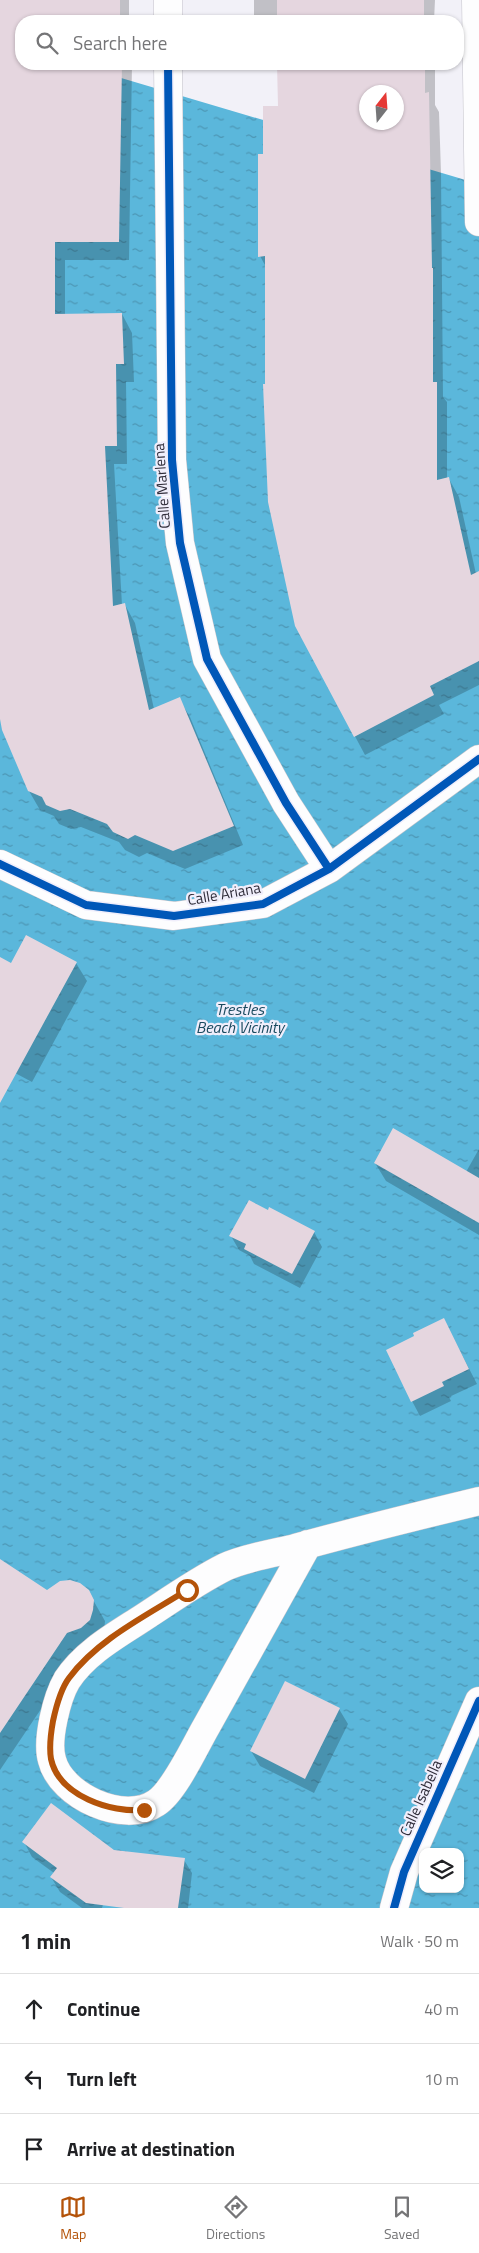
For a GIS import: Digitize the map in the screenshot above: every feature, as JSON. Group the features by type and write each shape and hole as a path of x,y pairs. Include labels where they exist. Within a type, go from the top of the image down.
{"street":[{"path":"168,0 168,15"},
{"path":"476,0 479,222"},
{"name":"Calle Marlena","path":"168,70 172,460 180,543 207,659 286,803 329,869"},
{"name":"Calle Ariana","path":"0,864 86,905 174,916 263,904 329,869 479,759"},
{"path":"308,1544 194,1747 168,1791 158,1802 144,1810 116,1809 79,1795 62,1779 51,1759 55,1708 67,1680 83,1661 113,1637 227,1566 308,1544 479,1501"},
{"name":"Calle Isabella","path":"394,1908 404,1872 479,1701"}],"water":[{"name":"Trestles Beach Vicinity","path":"0,42 15,46 15,70 94,70 479,184 479,1908 0,1908"}],"building":[{"path":"0,0 120,0 120,15 15,15 15,70 122,70 119,242 55,242 55,314 122,313 124,364 116,364 117,446 105,446 113,606 125,603 149,710 180,697 234,826 173,851 135,835 128,839 113,832 107,824 70,809 60,811 46,805 42,797 28,791 2,730 0,719"},
{"path":"277,0 424,0 424,15 277,15"},
{"path":"277,70 425,70 425,93 429,92 433,268 433,382 437,382 437,480 449,477 471,575 479,571 479,661 430,686 434,695 354,737 295,626 268,502 263,384 265,384 265,256 258,257 258,154 263,154 263,106 278,106"},
{"path":"26,935 77,962 0,1103 0,957 11,963"},
{"path":"393,1128 479,1178 479,1223 374,1163"},
{"path":"249,1200 268,1210 269,1207 315,1231 292,1274 244,1249 246,1244 229,1236"},
{"path":"444,1318 469,1369 442,1382 444,1386 411,1402 386,1350 414,1336 413,1333"},
{"path":"0,1559 47,1590 60,1581 70,1580 80,1583 89,1590 94,1600 90,1620 81,1628 67,1633 0,1733"},
{"path":"285,1681 340,1708 305,1779 250,1751"},
{"path":"51,1803 114,1850 185,1858 178,1908 124,1908 86,1903 50,1877 57,1868 22,1842"}],"cycle path":[{"path":"168,70 172,460 180,543 207,659 286,803 329,869"},
{"path":"0,864 86,905 174,916 263,904 329,869 479,759"},
{"path":"394,1908 404,1872 479,1701"}],"route":[{"path":"144,1810 131,1811 98,1804 79,1795 62,1779 51,1759 55,1708 67,1680 83,1661 113,1637 187,1590"}]}
